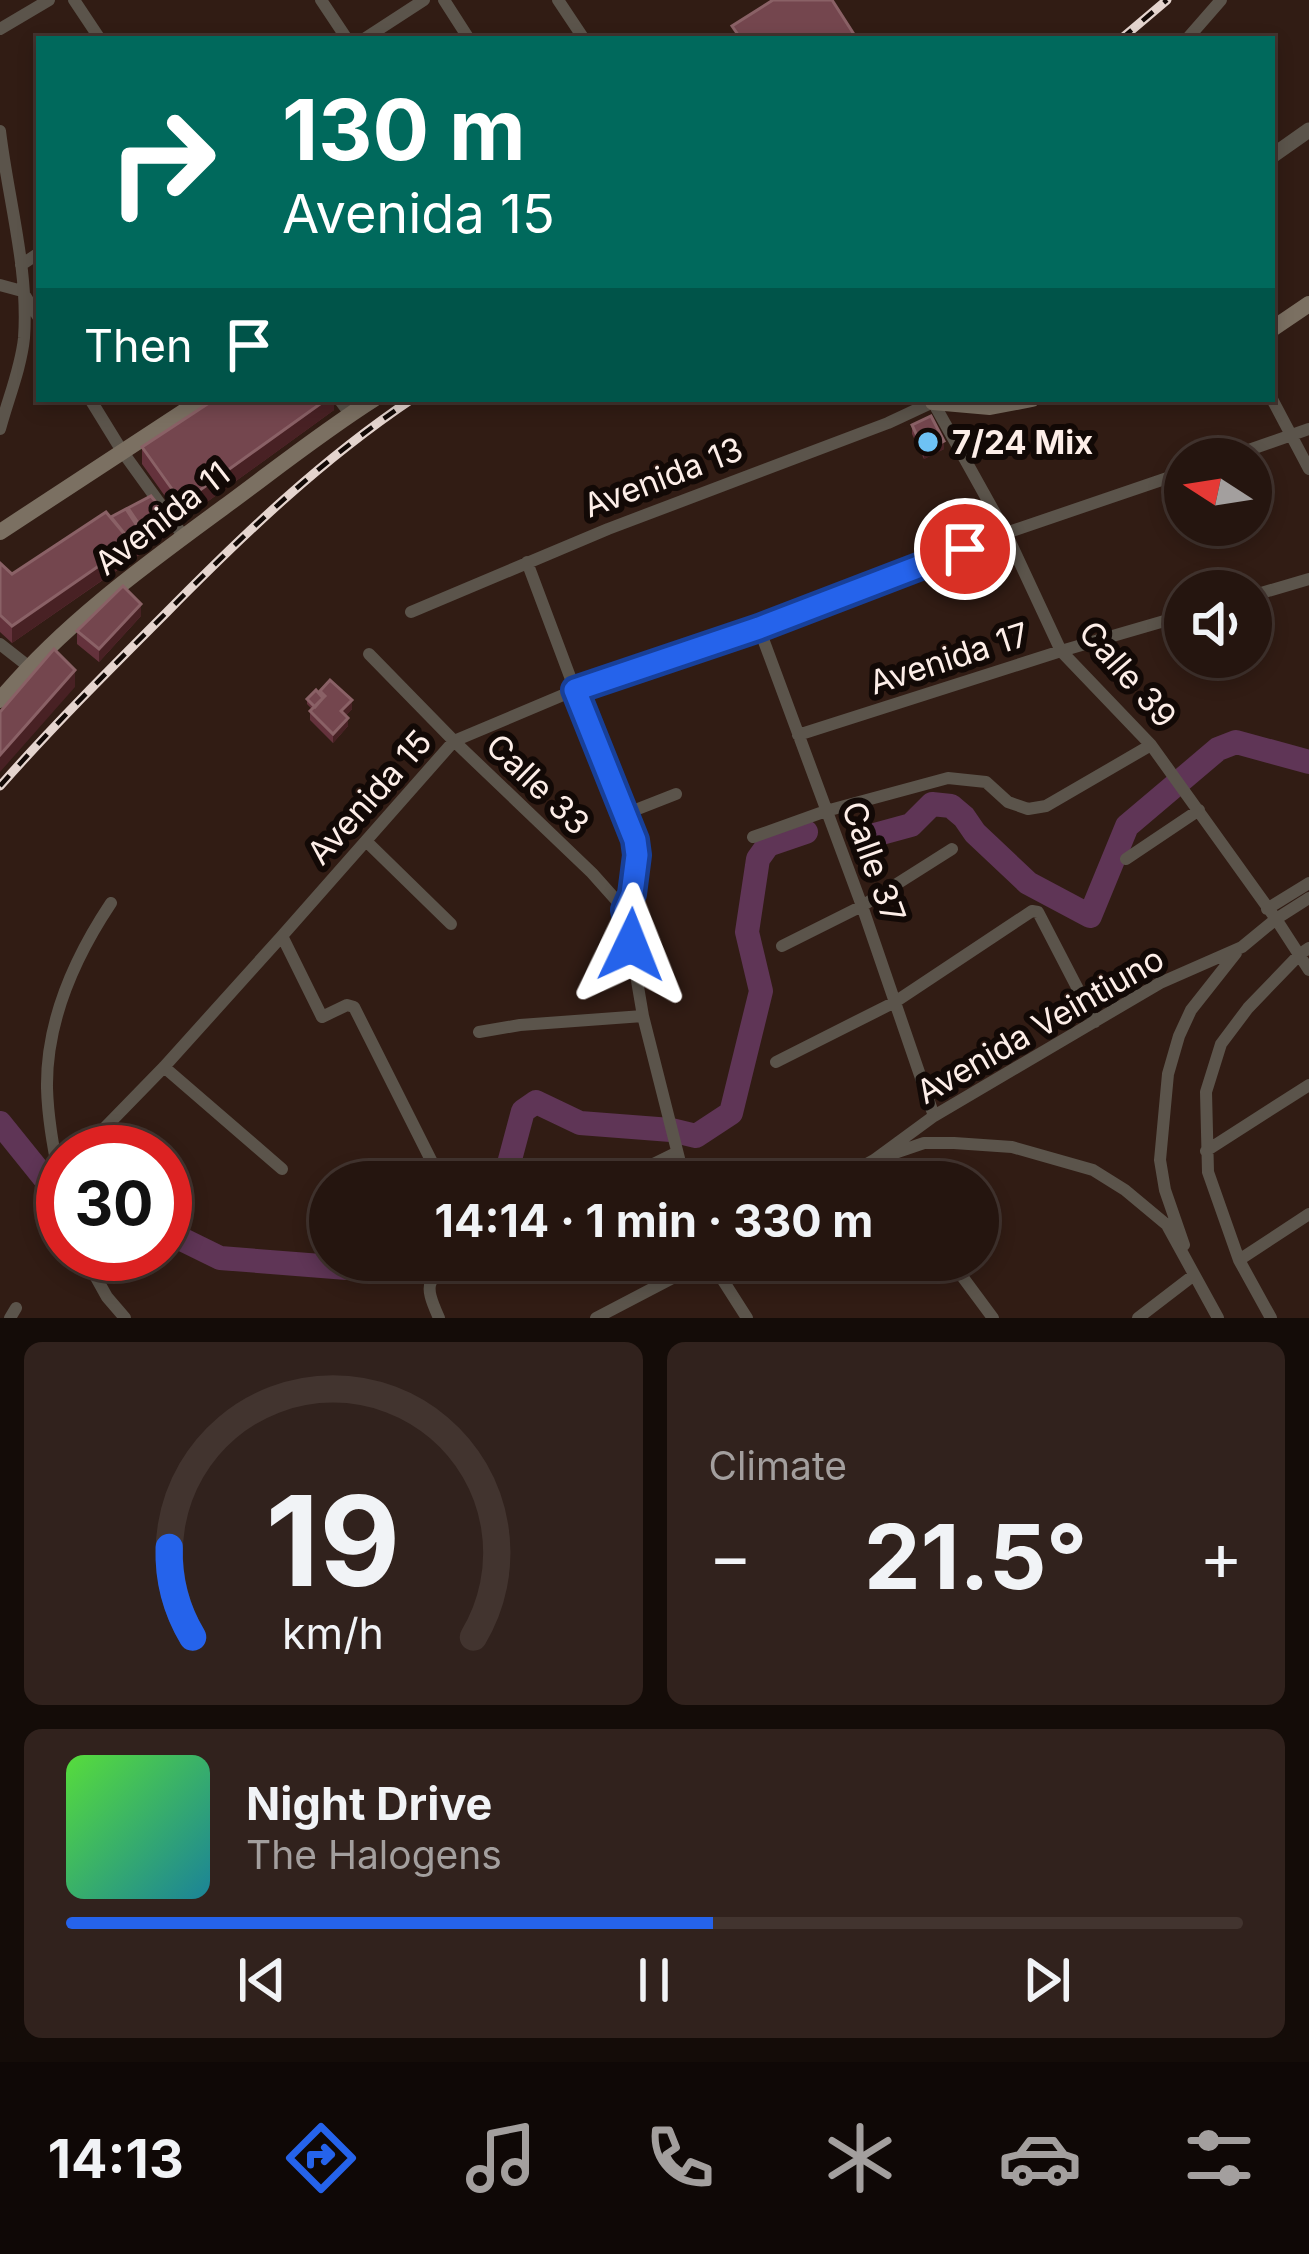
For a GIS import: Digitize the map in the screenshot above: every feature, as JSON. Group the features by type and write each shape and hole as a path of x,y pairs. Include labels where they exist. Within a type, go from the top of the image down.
{"main road":[{"path":"1275,327 1309,304"},
{"path":"0,532 198,402"},
{"path":"953,402 990,406 1014,402"},
{"name":"Avenida 11","path":"0,700 59,637 344,407"}],"street":[{"path":"0,29 49,0"},
{"path":"74,0 98,36"},
{"path":"321,0 345,36"},
{"path":"369,36 424,0"},
{"path":"444,0 467,36"},
{"path":"558,0 582,36"},
{"path":"1190,36 1221,0"},
{"path":"1275,154 1309,130"},
{"path":"0,131 21,265 24,333 0,429"},
{"path":"21,265 36,255"},
{"path":"0,285 22,291 36,313"},
{"path":"91,402 184,537"},
{"name":"Avenida 13","path":"411,612 608,529 888,423 930,402"},
{"name":"Calle 39","path":"935,402 1006,533 1061,651 1151,745 1272,914 1305,951 1309,970"},
{"path":"1274,402 1309,469"},
{"path":"1272,442 1309,429"},
{"name":"Avenida 15","path":"107,1125 454,741 575,690 759,628 1006,533 1164,479"},
{"path":"527,562 635,840 632,894 625,910 643,1016 678,1161"},
{"path":"1272,590 1309,579"},
{"name":"Avenida 17","path":"798,734 1164,621"},
{"name":"Calle 37","path":"759,628 934,1116"},
{"path":"0,644 28,666"},
{"name":"Calle 33","path":"369,654 625,910"},
{"path":"753,837 948,778 986,782 1008,802 1028,808 1046,806 1151,745"},
{"path":"625,814 676,794"},
{"path":"1126,859 1199,810"},
{"path":"366,841 451,924"},
{"path":"782,946 862,906 952,849"},
{"path":"1272,914 1309,883"},
{"path":"1272,914 1309,898"},
{"path":"50,1125 50,1047 66,989 111,903"},
{"path":"776,1062 896,1002 1035,911 1095,1022"},
{"name":"Avenida Veintiuno","path":"874,1160 934,1116 1160,982 1241,947 1272,914"},
{"path":"282,936 322,1016 347,1005 355,1007 432,1161"},
{"path":"1194,1275 1160,1160 1168,1074 1191,1010 1241,947"},
{"path":"1271,1318 1239,1260 1208,1172 1206,1092 1221,1044 1248,1008 1305,951"},
{"path":"479,1032 643,1016"},
{"path":"164,1066 282,1169"},
{"path":"1206,1151 1309,1085"},
{"path":"874,1160 924,1143 954,1143 1012,1147 1093,1170 1167,1225 1218,1318"},
{"path":"659,1161 676,1153"},
{"path":"1239,1260 1309,1214"},
{"path":"1138,1318 1194,1275"},
{"path":"98,1281 125,1318"},
{"path":"430,1281 428,1292 439,1318"},
{"path":"596,1318 668,1281"},
{"path":"723,1281 747,1318"},
{"path":"966,1281 993,1318"}],"building":[{"path":"773,0 832,0 855,36 739,36 732,26"},
{"path":"210,402 323,402 182,503 142,447"},
{"name":"7/24 Mix","path":"931,416 944,441 924,451 912,425"},
{"path":"151,496 167,516 165,524 147,536 128,508"},
{"path":"126,509 147,541 132,551 132,543 111,517"},
{"path":"106,512 132,543 12,626 0,615 0,563 12,574"},
{"path":"123,586 141,604 99,649 77,631"},
{"path":"54,649 75,670 0,755 0,712"},
{"path":"330,680 352,700 341,711 348,718 333,734 310,711 325,696 320,691"},
{"path":"316,690 323,698 315,707 307,699"}],"waterway":[{"path":"867,837 911,825 932,804 951,806 1028,883 1090,916 1127,826 1218,749 1236,742 1309,762"},
{"path":"510,1161 523,1111 536,1102 580,1123 696,1136 731,1113 761,991 747,932 758,859 768,845 806,832"},
{"path":"0,1123 36,1168"},
{"path":"192,1244 220,1258 309,1265"}],"railway":[{"path":"1125,36 1167,0"},
{"path":"0,786 254,526 346,447 408,402"}],"place":[{"name":"7/24 Mix","path":"928,442"}],"route":[{"path":"631,945 625,910 632,894 635,840 575,690 759,628 965,549"}]}
